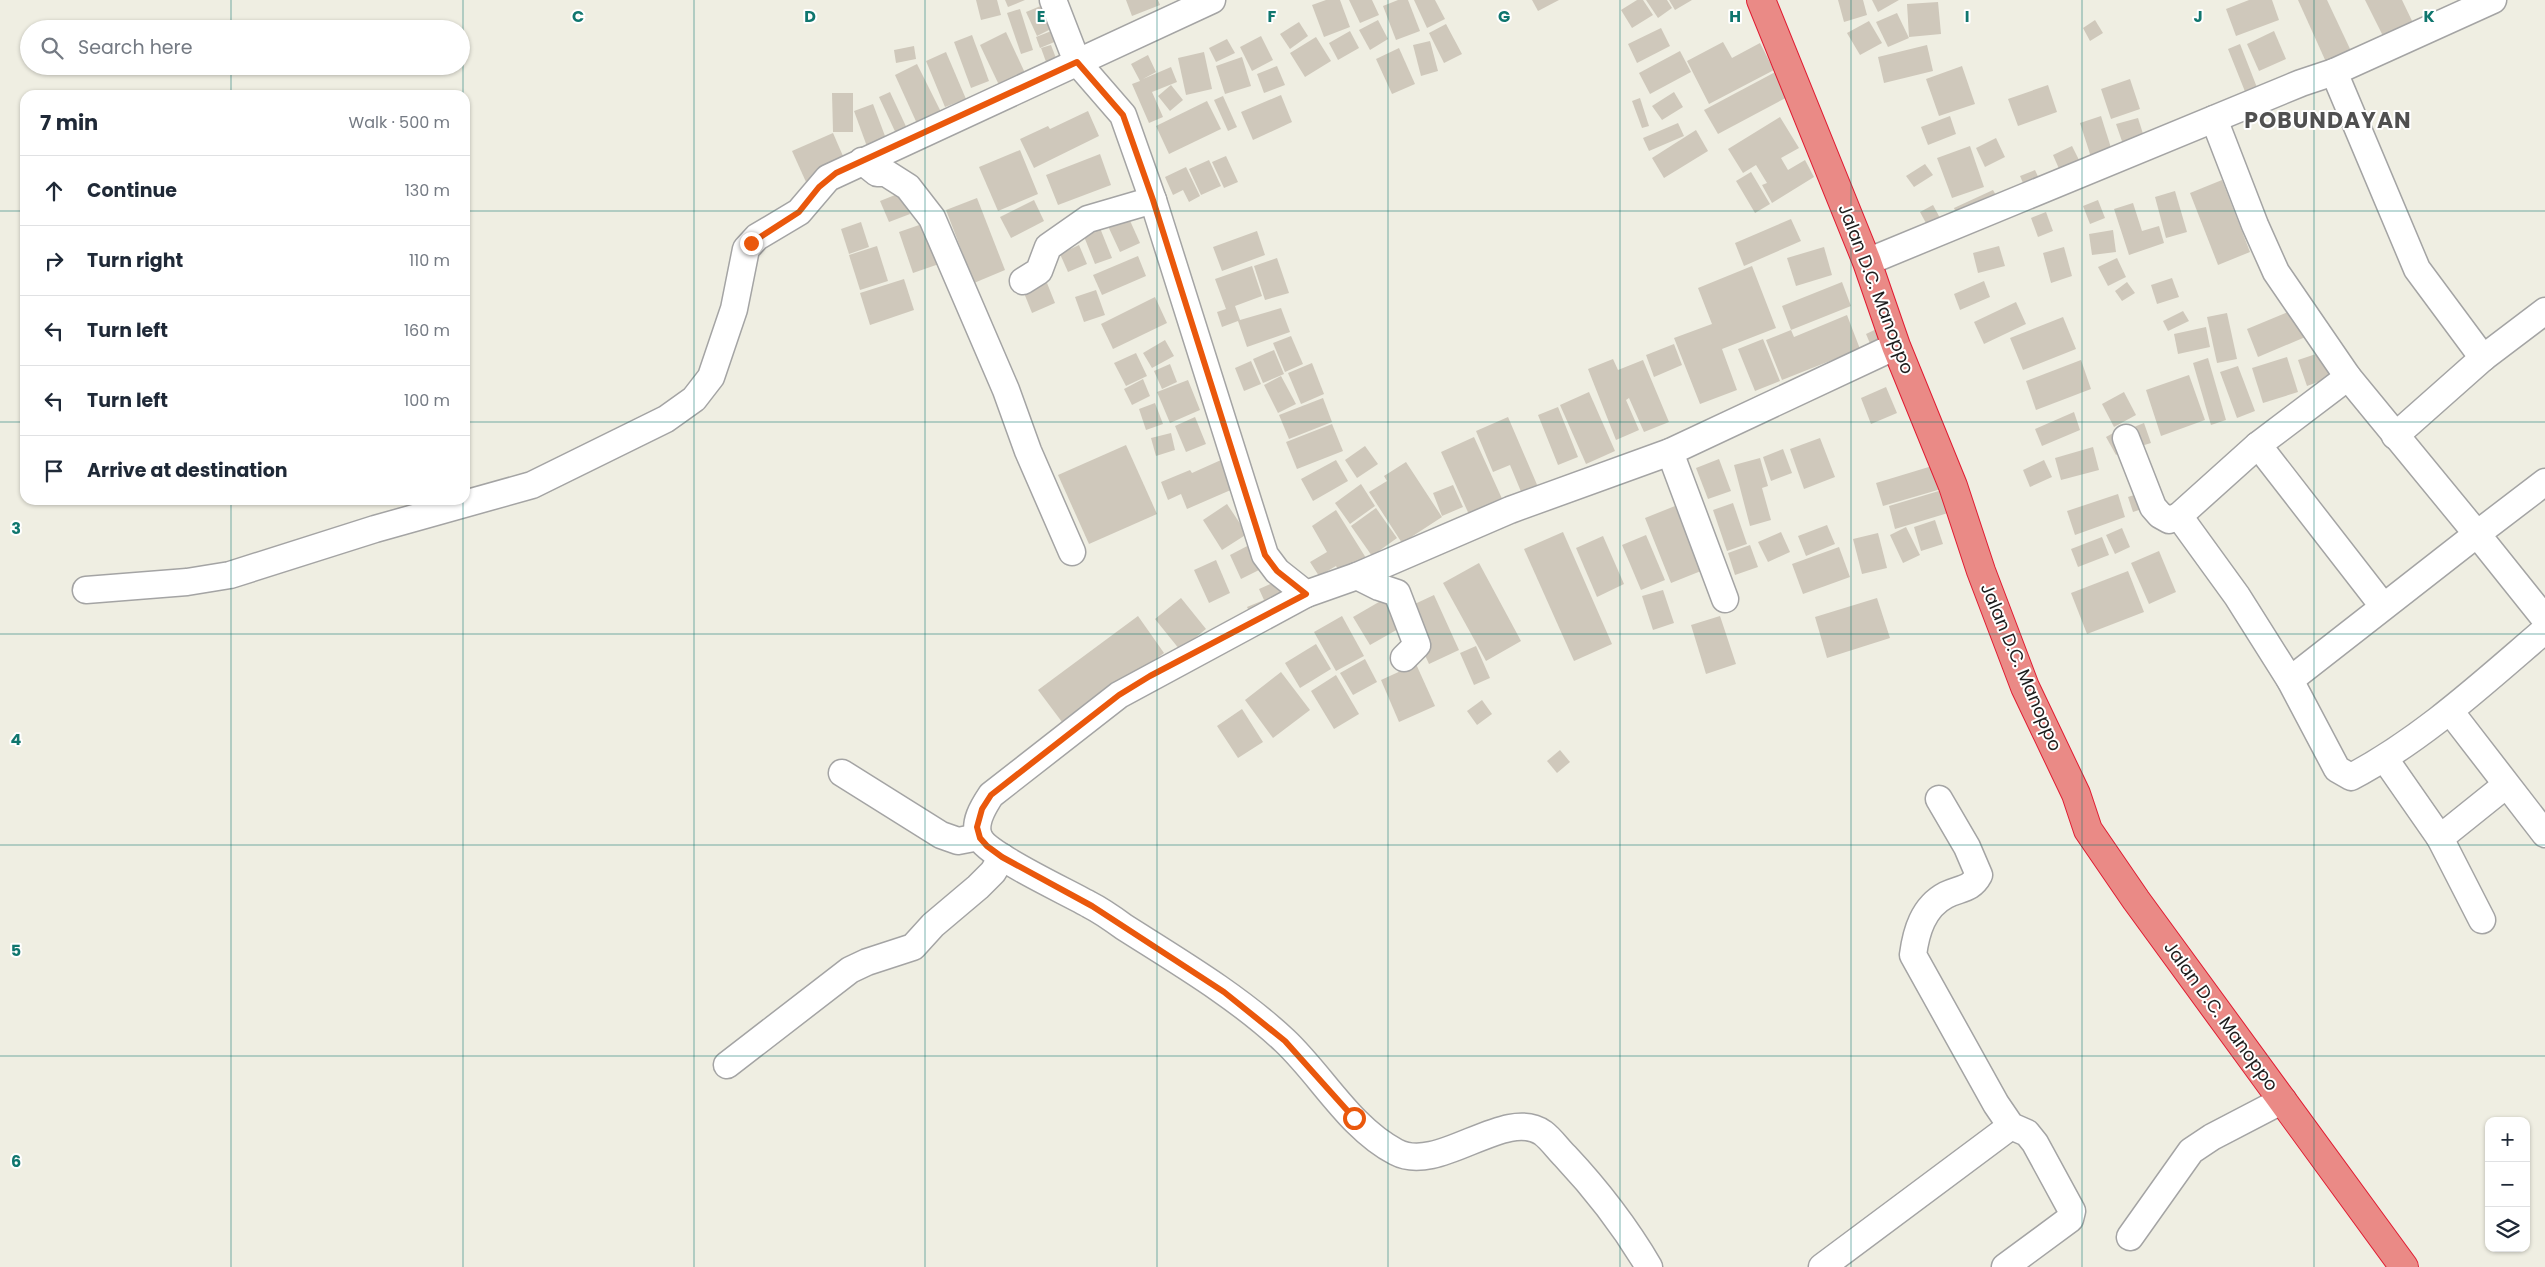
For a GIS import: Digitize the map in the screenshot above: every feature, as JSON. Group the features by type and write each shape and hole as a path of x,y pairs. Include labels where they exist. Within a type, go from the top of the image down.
{"highway":[{"name":"Jalan D.C. Manoppo","path":"1761,0 1867,262 1896,346 1953,486 1981,570 2025,687 2076,794 2088,830 2123,881 2404,1267"}],"street":[{"path":"1053,0 1077,62 1123,115 1153,200 1265,555 1277,571 1306,594"},
{"path":"470,503 532,486 666,419 688,404 703,390 712,377 734,309 746,249 757,237 799,212 828,178 1212,0"},
{"path":"1867,262 2214,119 2334,72 2494,0"},
{"path":"2334,72 2417,269 2483,358"},
{"path":"2214,119 2255,225 2276,272 2348,377 2545,619"},
{"path":"862,161 877,173 886,173 908,187 932,218 1006,390 1028,452 1072,552"},
{"path":"1023,281 1039,271 1048,247 1088,219 1153,200"},
{"path":"2395,436 2483,358 2545,311"},
{"path":"1649,1267 1639,1249 1597,1195 1544,1134 1523,1127 1508,1129 1434,1155 1416,1156 1398,1153 1372,1136 1285,1041 1224,992 1092,906 1002,857 980,838 977,827 982,809 991,795 1119,695 1150,676 1306,594 1357,576 1510,510 1670,452 1896,346"},
{"path":"2126,438 2153,507 2160,515 2170,520 2179,516 2258,445 2348,377"},
{"path":"2258,445 2383,606"},
{"path":"1670,452 1725,599"},
{"path":"2290,680 2545,482"},
{"path":"86,590 187,582 230,575 375,529 463,505"},
{"path":"2179,516 2237,596 2290,680 2340,773 2351,777 2385,759 2450,711 2545,630"},
{"path":"1357,576 1379,587 1397,593 1417,645 1404,658"},
{"path":"2450,711 2545,834"},
{"path":"2385,759 2440,838 2482,920"},
{"path":"842,773 941,836 958,841 980,838"},
{"path":"2440,838 2506,785"},
{"path":"1939,799 1967,847 1979,875 1970,888 1945,896 1928,911 1919,925 1913,955 1996,1104 2011,1126 2027,1133 2035,1143 2072,1211 2070,1219 2005,1267"},
{"path":"727,1065 850,970 867,962 913,947 932,925 993,872 1002,857"},
{"path":"2130,1237 2190,1151 2212,1137 2283,1100"},
{"path":"1822,1267 2011,1126"}],"building":[{"path":"976,0 997,0 1001,15 981,20"},
{"path":"1005,0 1025,0 1008,7"},
{"path":"1126,0 1158,0 1160,5 1132,16"},
{"path":"1326,0 1340,0 1350,27 1324,37 1312,5"},
{"path":"1349,0 1372,0 1379,15 1360,23"},
{"path":"1398,0 1408,0 1420,31 1396,40 1383,6"},
{"path":"1414,0 1435,0 1445,19 1427,28"},
{"path":"1532,0 1559,0 1538,11"},
{"path":"1637,0 1643,0 1653,15 1632,28 1621,10"},
{"path":"1646,0 1667,0 1672,8 1658,18"},
{"path":"1669,0 1692,0 1675,10"},
{"path":"1838,0 1863,0 1867,15 1844,22"},
{"path":"1872,0 1899,0 1878,12"},
{"path":"2249,0 2272,0 2279,20 2236,36 2226,9"},
{"path":"2298,0 2327,0 2351,51 2326,62"},
{"path":"2365,0 2402,0 2414,25 2385,40"},
{"path":"1938,2 1941,34 1909,37 1907,4"},
{"path":"1043,5 1053,28 1037,36 1026,12"},
{"path":"1020,9 1033,50 1021,54 1007,13"},
{"path":"1897,13 1909,38 1888,47 1876,22"},
{"path":"1378,20 1388,39 1370,50 1359,30"},
{"path":"2095,20 2103,33 2090,41 2083,28"},
{"path":"1869,21 1882,43 1860,55 1847,33"},
{"path":"1299,22 1308,36 1290,49 1280,34"},
{"path":"1446,24 1462,54 1444,63 1429,33"},
{"path":"1059,28 1064,38 1040,48 1036,37"},
{"path":"1661,28 1670,46 1637,63 1628,44"},
{"path":"1350,31 1359,48 1338,60 1329,43"},
{"path":"2274,31 2286,59 2259,71 2247,44"},
{"path":"1006,32 1025,73 999,85 980,45"},
{"path":"972,35 989,81 971,88 954,42"},
{"path":"1261,36 1273,60 1252,71 1240,47"},
{"path":"1316,37 1331,61 1305,77 1290,53"},
{"path":"1227,39 1235,53 1216,62 1209,48"},
{"path":"1430,41 1438,71 1421,76 1413,45"},
{"path":"1723,42 1732,58 1760,43 1774,70 1709,104 1687,61"},
{"path":"2240,44 2258,90 2246,94 2228,49"},
{"path":"1051,45 1059,66 1049,70 1041,48"},
{"path":"1927,45 1933,71 1884,83 1878,57"},
{"path":"914,46 916,59 896,63 894,50"},
{"path":"1399,48 1415,84 1392,94 1376,59"},
{"path":"1680,51 1691,72 1650,94 1639,73"},
{"path":"946,52 966,99 945,107 926,61"},
{"path":"1204,52 1212,89 1186,95 1178,58"},
{"path":"1148,55 1156,72 1143,79 1171,67 1177,82 1152,92 1163,117 1149,123 1132,84 1140,81 1131,64"},
{"path":"1242,57 1251,86 1225,94 1216,66"},
{"path":"917,64 943,116 919,128 895,75"},
{"path":"1277,66 1285,85 1264,93 1257,74"},
{"path":"1962,66 1975,104 1939,116 1926,79"},
{"path":"1783,68 1797,92 1718,134 1704,110"},
{"path":"2130,79 2140,109 2111,119 2101,89"},
{"path":"1171,85 1183,100 1170,111 1158,96"},
{"path":"2048,85 2057,112 2018,126 2008,99"},
{"path":"890,92 910,135 899,140 879,97"},
{"path":"1674,92 1683,107 1662,120 1652,106"},
{"path":"832,93 853,93 853,132 833,132"},
{"path":"1281,95 1292,122 1253,140 1241,112"},
{"path":"1223,96 1237,127 1228,131 1214,100"},
{"path":"1640,98 1649,126 1642,128 1632,101"},
{"path":"1207,101 1221,129 1169,154 1156,126"},
{"path":"873,104 888,144 869,152 854,111"},
{"path":"1088,111 1099,136 1034,168 1020,139 1048,126 1050,129"},
{"path":"1950,116 1956,134 1928,145 1921,127"},
{"path":"2101,116 2112,151 2091,157 2080,123"},
{"path":"1780,117 1799,148 1781,158 1788,170 1805,160 1814,177 1772,203 1762,185 1767,183 1756,165 1743,173 1728,149"},
{"path":"2138,118 2145,140 2124,147 2116,124"},
{"path":"1678,123 1684,136 1649,151 1643,138"},
{"path":"1696,130 1708,151 1664,178 1652,158"},
{"path":"833,133 846,163 806,182 792,151"},
{"path":"1996,138 2005,157 1985,167 1976,148"},
{"path":"1970,146 1984,187 1952,198 1937,158"},
{"path":"2072,146 2080,162 2060,171 2053,155"},
{"path":"1020,150 1038,194 998,211 979,167"},
{"path":"1100,154 1111,185 1058,205 1046,175"},
{"path":"1226,156 1238,182 1224,188 1212,162"},
{"path":"1209,160 1221,186 1201,195 1189,169"},
{"path":"1925,164 1933,175 1914,187 1906,176"},
{"path":"1186,167 1200,196 1189,202 1183,190 1173,195 1165,177"},
{"path":"2035,170 2041,183 2026,190 2020,176"},
{"path":"1751,172 1770,204 1755,213 1736,181"},
{"path":"2222,180 2250,252 2218,265 2190,193"},
{"path":"1993,190 1998,199 1958,218 1954,208"},
{"path":"2175,191 2187,232 2166,238 2155,197"},
{"path":"900,193 910,214 889,222 880,201"},
{"path":"977,198 1005,270 974,283 946,210"},
{"path":"1034,200 1044,221 1011,238 1000,217"},
{"path":"2098,200 2105,218 2090,224 2083,206"},
{"path":"2133,203 2142,231 2159,226 2164,243 2129,255 2114,209"},
{"path":"1933,205 1940,218 1927,225 1920,212"},
{"path":"2046,212 2053,231 2038,237 2031,218"},
{"path":"1127,214 1140,243 1120,252 1107,224"},
{"path":"1791,219 1801,241 1744,266 1735,243"},
{"path":"861,222 869,247 849,254 841,229"},
{"path":"925,223 939,264 913,273 899,232"},
{"path":"1100,228 1112,258 1095,264 1083,234"},
{"path":"2113,230 2116,252 2092,255 2089,234"},
{"path":"1257,231 1265,255 1222,271 1213,247"},
{"path":"1079,245 1087,264 1068,272 1060,254"},
{"path":"877,246 888,281 860,290 849,255"},
{"path":"1999,246 2005,266 1978,273 1973,253"},
{"path":"1824,247 1832,275 1796,286 1787,258"},
{"path":"2064,247 2072,276 2051,283 2043,253"},
{"path":"1138,256 1146,276 1102,295 1093,275"},
{"path":"1277,258 1289,293 1265,300 1254,266"},
{"path":"2117,258 2126,277 2108,286 2098,267"},
{"path":"1252,266 1262,296 1235,306 1240,320 1281,308 1290,332 1247,347 1238,321 1222,327 1217,312 1226,309 1215,279"},
{"path":"1752,266 1776,328 1722,349 1737,390 1700,404 1674,338 1712,324 1698,288"},
{"path":"2172,278 2179,297 2157,304 2151,285"},
{"path":"904,279 914,310 870,325 860,293"},
{"path":"1984,281 1990,297 1960,310 1954,294"},
{"path":"1842,282 1851,306 1791,330 1782,306"},
{"path":"2127,282 2135,293 2122,301 2115,291"},
{"path":"1047,283 1055,303 1032,313 1024,293"},
{"path":"1096,290 1105,315 1084,322 1075,297"},
{"path":"1155,297 1167,323 1113,349 1101,324"},
{"path":"2016,302 2026,324 1984,344 1974,322"},
{"path":"2298,308 2310,335 2258,357 2247,329"},
{"path":"2183,311 2189,321 2168,331 2163,321"},
{"path":"2227,313 2237,359 2217,363 2207,317"},
{"path":"1847,315 1860,349 1782,380 1766,340 1791,330 1794,337"},
{"path":"2063,317 2076,349 2023,370 2010,338"},
{"path":"1883,326 1889,340 1872,348 1866,334"},
{"path":"2206,327 2210,347 2178,354 2174,334"},
{"path":"1291,336 1303,364 1285,372 1273,343"},
{"path":"1763,339 1780,381 1755,391 1738,349"},
{"path":"1165,340 1174,356 1152,368 1143,353"},
{"path":"1674,344 1682,365 1654,377 1646,355"},
{"path":"1274,350 1284,374 1263,383 1253,359"},
{"path":"2325,351 2334,376 2307,386 2298,360"},
{"path":"1136,353 1147,376 1126,386 1114,363"},
{"path":"2287,357 2298,392 2263,403 2252,368"},
{"path":"2208,358 2226,420 2211,425 2193,363"},
{"path":"1613,359 1618,370 1643,360 1669,422 1644,432 1629,398 1626,400 1639,430 1616,440 1588,369"},
{"path":"2081,360 2091,389 2036,410 2026,381"},
{"path":"1251,361 1261,384 1244,391 1235,368"},
{"path":"1312,363 1324,394 1301,404 1288,373"},
{"path":"1170,364 1177,382 1162,389 1154,371"},
{"path":"2238,366 2255,411 2237,418 2220,372"},
{"path":"2189,375 2205,420 2161,436 2146,390"},
{"path":"1281,376 1296,404 1278,413 1264,385"},
{"path":"1143,379 1150,396 1132,405 1124,389"},
{"path":"1188,380 1200,410 1170,423 1157,392"},
{"path":"1886,387 1897,413 1871,424 1861,398"},
{"path":"1589,392 1615,451 1586,464 1560,405"},
{"path":"2124,392 2136,415 2114,427 2102,404"},
{"path":"1323,398 1332,422 1289,439 1279,415"},
{"path":"1155,403 1163,424 1146,430 1139,409"},
{"path":"1558,407 1578,457 1558,465 1538,415"},
{"path":"2074,412 2080,430 2042,446 2035,429"},
{"path":"1195,417 1206,444 1186,452 1175,426"},
{"path":"1508,417 1538,487 1522,494 1510,465 1493,472 1476,431"},
{"path":"2144,423 2151,443 2141,446 2134,427"},
{"path":"1332,424 1343,451 1297,469 1286,442"},
{"path":"2115,432 2125,450 2116,455 2106,437"},
{"path":"1171,433 1175,450 1156,456 1151,438"},
{"path":"1474,437 1504,503 1471,519 1441,452"},
{"path":"1820,438 1835,477 1804,489 1790,449"},
{"path":"1126,445 1157,514 1089,544 1058,475"},
{"path":"1365,446 1378,464 1357,478 1345,460"},
{"path":"2093,447 2099,470 2061,480 2055,458"},
{"path":"1783,449 1792,473 1771,481 1763,457"},
{"path":"1760,458 1768,486 1762,488 1771,520 1750,526 1734,465"},
{"path":"1719,459 1731,491 1708,499 1696,468"},
{"path":"1221,460 1233,489 1187,509 1181,494 1168,500 1161,482 1190,470 1192,473"},
{"path":"1336,460 1348,481 1313,501 1301,479"},
{"path":"2044,460 2052,477 2030,487 2023,470"},
{"path":"1406,462 1442,517 1402,543 1369,492 1387,481 1384,476"},
{"path":"1942,463 1948,487 1883,506 1876,483"},
{"path":"1361,484 1375,506 1350,524 1335,503"},
{"path":"1453,485 1463,507 1442,516 1433,493"},
{"path":"1942,490 1948,513 1895,529 1889,506"},
{"path":"2140,493 2145,508 2133,512 2128,497"},
{"path":"2118,494 2125,517 2075,535 2067,511"},
{"path":"1733,503 1747,544 1727,551 1713,510"},
{"path":"1227,504 1247,534 1222,550 1203,520"},
{"path":"1675,506 1701,571 1671,583 1645,518"},
{"path":"1376,508 1397,538 1372,556 1351,526"},
{"path":"1336,510 1366,558 1341,574 1336,566 1319,576 1310,562 1327,552 1312,526"},
{"path":"1935,520 1943,544 1921,551 1914,527"},
{"path":"1827,525 1835,544 1806,556 1798,536"},
{"path":"1906,527 1920,555 1903,563 1890,535"},
{"path":"2122,528 2130,547 2115,554 2106,535"},
{"path":"1563,532 1612,644 1574,661 1524,549"},
{"path":"1781,532 1790,552 1768,562 1758,542"},
{"path":"1878,533 1887,568 1862,574 1853,539"},
{"path":"1646,535 1665,580 1641,590 1622,545"},
{"path":"1603,536 1624,584 1597,597 1576,548"},
{"path":"2102,537 2109,555 2078,567 2071,549"},
{"path":"1255,542 1267,566 1241,579 1230,555"},
{"path":"1750,545 1758,567 1735,575 1728,553"},
{"path":"1839,547 1850,577 1803,594 1792,564"},
{"path":"2159,551 2176,592 2149,604 2131,563"},
{"path":"1216,560 1230,593 1209,603 1194,570"},
{"path":"1479,563 1521,641 1486,661 1443,583"},
{"path":"2128,571 2144,612 2087,634 2071,593"},
{"path":"1282,579 1289,597 1250,613 1247,607 1264,600 1259,589"},
{"path":"1663,590 1674,623 1653,630 1642,596"},
{"path":"1391,595 1407,624 1370,645 1353,617"},
{"path":"1434,595 1459,650 1429,664 1404,609"},
{"path":"1181,598 1206,629 1180,650 1155,619"},
{"path":"1877,598 1890,638 1827,658 1815,617"},
{"path":"1138,616 1164,653 1065,726 1038,690"},
{"path":"1342,616 1364,656 1336,671 1314,632"},
{"path":"1720,616 1736,664 1706,674 1691,625"},
{"path":"1316,644 1331,669 1300,688 1285,663"},
{"path":"1476,646 1490,678 1474,685 1460,653"},
{"path":"1365,659 1377,682 1353,695 1340,673"},
{"path":"1416,664 1435,706 1399,722 1381,680"},
{"path":"1281,672 1310,710 1273,738 1245,700"},
{"path":"1336,675 1359,714 1334,729 1311,691"},
{"path":"1482,700 1492,714 1477,725 1467,711"},
{"path":"1242,709 1263,742 1238,758 1217,726"},
{"path":"1560,750 1570,762 1557,773 1547,761"}],"district":[{"name":"POBUNDAYAN","path":"2328,120"}],"route":[{"path":"751,243 757,237 799,212 819,187 836,173 1077,62 1123,115 1153,200 1265,555 1277,571 1306,594 1150,676 1119,695 1048,753 991,795 982,809 977,827 980,838 1002,857 1092,906 1224,992 1285,1041 1354,1118"}]}
